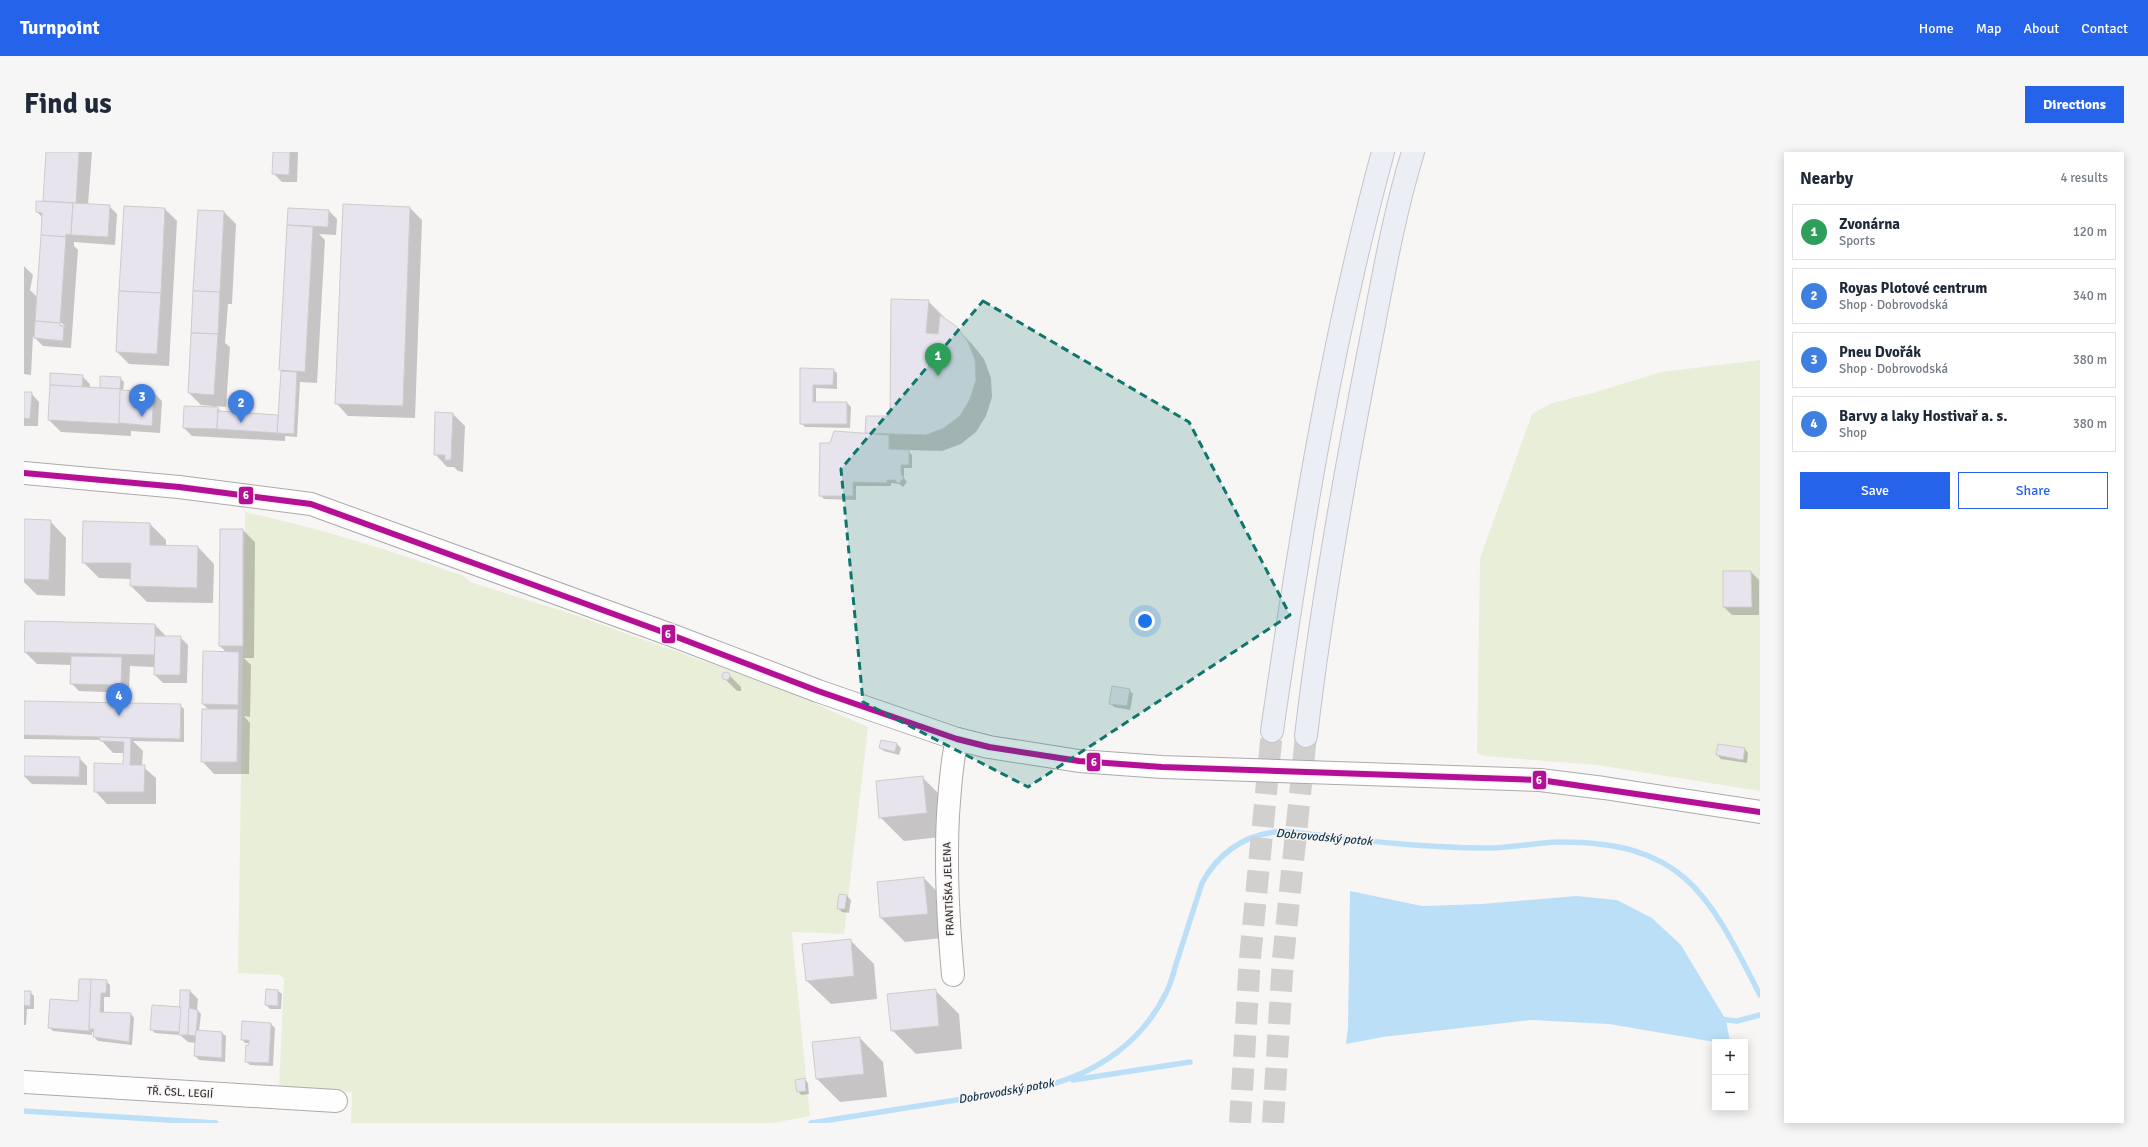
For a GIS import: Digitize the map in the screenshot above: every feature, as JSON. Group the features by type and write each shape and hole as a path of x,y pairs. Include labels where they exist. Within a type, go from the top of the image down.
{"highway":[{"path":"1272,731 1302,533 1326,399 1371,194 1383,152"},
{"path":"1306,736 1314,666 1331,557 1400,193 1412,152"}],"street":[{"path":"24,473 178,487 311,504 667,634 818,691 955,747 1111,764 1162,767 1540,780 1604,788 1760,812"},
{"name":"FRANTIŠKA JELENA","path":"953,975 945,865 955,747"},
{"name":"TŘ. ČSL. LEGIÍ","path":"24,1082 336,1101"}],"highlighted area":[{"path":"983,301 1189,422 1290,615 1028,787 863,702 841,469"}],"green space":[{"path":"1760,360 1760,791 1597,765 1484,756 1477,753 1480,558 1532,414 1552,403 1593,393 1661,372"},
{"path":"245,512 301,525 356,541 464,576 470,582 572,614 815,701 816,704 868,727 844,934 793,932 792,934 810,1116 773,1123 351,1123 352,1092 279,1088 284,978 279,975 238,973"}],"water":[{"path":"1350,891 1422,906 1482,904 1576,896 1617,900 1652,918 1681,945 1726,1020 1729,1039 1712,1039 1712,1041 1609,1024 1531,1020 1383,1037 1346,1044 1348,1027"}],"building":[{"path":"46,152 79,152 76,203 43,201"},
{"path":"273,152 290,152 289,175 272,174"},
{"path":"36,201 73,203 71,235 66,234 66,237 41,235 42,213 36,212"},
{"path":"73,203 110,205 108,237 71,235"},
{"path":"343,204 410,207 403,406 335,404"},
{"path":"124,206 165,208 161,293 119,291"},
{"path":"288,208 329,210 328,227 287,225"},
{"path":"198,210 224,211 220,292 193,291"},
{"path":"287,225 313,227 305,372 279,370"},
{"path":"41,235 66,237 60,323 35,321"},
{"path":"119,291 161,293 157,354 116,352"},
{"path":"193,291 220,292 218,334 191,333"},
{"path":"891,299 929,300 926,333 938,334 940,315 956,326 968,342 975,360 976,380 970,399 960,416 944,428 926,435 865,433 866,416 890,416"},
{"path":"35,321 60,323 60,326 64,326 63,341 34,338"},
{"path":"191,333 218,334 214,395 188,393"},
{"path":"800,368 834,369 833,385 813,385 813,402 847,402 847,424 800,424"},
{"path":"281,371 297,372 294,434 277,433"},
{"path":"50,373 83,375 82,387 50,385"},
{"path":"100,376 121,377 120,389 100,388"},
{"path":"50,385 121,389 119,424 48,420"},
{"path":"120,390 154,392 152,426 119,423"},
{"path":"24,392 32,392 30,419 24,418"},
{"path":"184,406 218,407 217,429 183,428"},
{"path":"218,411 278,415 277,433 217,429"},
{"path":"435,412 453,413 451,460 445,460 445,455 434,455"},
{"path":"834,431 889,435 889,449 909,450 909,465 901,465 901,474 904,478 898,484 895,480 887,480 887,483 853,482 853,496 819,496 820,443 830,443"},
{"path":"24,519 51,520 49,580 24,579"},
{"path":"83,521 150,523 150,545 198,546 197,588 130,586 131,563 82,563"},
{"path":"220,529 243,529 243,646 219,646"},
{"path":"1723,571 1751,571 1752,607 1723,607"},
{"path":"25,621 155,624 155,655 24,652"},
{"path":"155,636 181,636 180,675 154,675"},
{"path":"203,651 239,652 238,705 202,704"},
{"path":"71,656 122,657 121,685 70,684"},
{"path":"726,672 729,673 729,679 726,680 723,679 722,676 723,673"},
{"path":"1112,686 1130,689 1127,706 1109,704"},
{"path":"24,701 181,704 180,739 24,735"},
{"path":"202,709 238,709 237,762 201,762"},
{"path":"99,737 131,738 130,765 145,765 144,792 94,792 94,763 123,764 124,742 100,741"},
{"path":"881,740 897,743 895,752 879,748"},
{"path":"1718,744 1745,748 1743,760 1716,755"},
{"path":"24,756 80,757 79,777 24,776"},
{"path":"923,776 927,813 879,818 876,781"},
{"path":"924,877 928,914 880,918 877,882"},
{"path":"839,894 847,895 845,909 837,909"},
{"path":"851,939 854,976 806,981 802,944"},
{"path":"79,979 91,979 89,1031 48,1028 50,999 78,1001"},
{"path":"91,979 107,980 106,993 101,993 100,1012 131,1013 129,1042 93,1037 94,1029 89,1029"},
{"path":"266,989 278,990 278,1006 265,1005"},
{"path":"936,989 939,1026 891,1031 887,994"},
{"path":"180,990 190,990 188,1035 179,1035"},
{"path":"24,991 31,991 30,1006 24,1005"},
{"path":"152,1005 181,1007 179,1032 150,1030"},
{"path":"189,1008 198,1010 196,1036 188,1035"},
{"path":"242,1021 271,1023 269,1063 245,1062 246,1045 249,1045 249,1040 241,1040"},
{"path":"196,1030 222,1032 222,1058 194,1056"},
{"path":"860,1037 864,1074 816,1079 812,1042"},
{"path":"805,1078 806,1091 797,1092 795,1080"}],"waterway":[{"name":"Dobrovodský potok","path":"811,1123 1045,1086 1082,1073 1100,1064 1131,1041 1156,1011 1170,984 1202,883 1209,871 1217,861 1236,845 1259,835 1271,832 1285,831 1385,842 1461,848 1495,848 1558,842 1601,844 1635,851 1664,863 1687,880 1706,902 1724,928 1760,995"},
{"path":"1719,1019 1737,1021 1760,1015"},
{"path":"1073,1080 1190,1062"},
{"name":"Dobrovodský potok","path":"24,1111 216,1123"}],"tunnel":[{"path":"1240,1123 1250,958 1272,731"},
{"path":"1273,1123 1283,959 1306,736"}],"transit line":[{"name":"6","path":"24,473 179,487 311,504 674,636 818,691 957,739 989,747 1079,761 1162,767 1540,780 1760,812"}],"place":[{"name":"Zvonárna","path":"938,376"},
{"name":"Pneu Dvořák","path":"142,417"},
{"name":"Royas Plotové centrum","path":"241,423"},
{"name":"Barvy a laky Hostivař a. s.","path":"119,716"}]}
